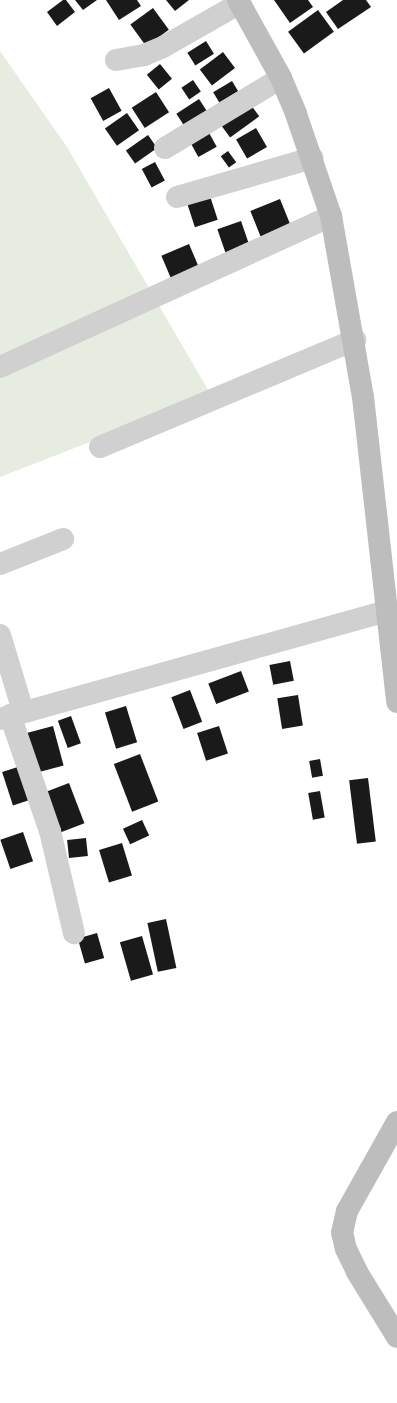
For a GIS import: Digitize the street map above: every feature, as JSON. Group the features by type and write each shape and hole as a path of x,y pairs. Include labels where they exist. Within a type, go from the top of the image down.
{"street":[{"path":"116,60 144,55 163,47 239,1 281,78 312,158 331,216 355,340 397,702"},
{"path":"165,148 281,78"},
{"path":"177,197 312,158"},
{"path":"0,367 331,216"},
{"path":"100,447 355,340"},
{"path":"0,564 63,539"},
{"path":"11,715 387,611"},
{"path":"0,635 11,715 50,831 74,933"},
{"path":"397,1122 347,1211 342,1232 346,1249 354,1266 397,1337"}],"shaded area":[{"path":"0,51 67,147 211,395 0,477"}],"building":[{"path":"63,0 66,0 75,12 57,26 47,12"},
{"path":"75,0 97,0 83,10"},
{"path":"106,0 137,0 141,6 119,20"},
{"path":"166,0 189,0 175,11"},
{"path":"274,0 308,0 313,7 290,23"},
{"path":"343,0 366,0 371,7 338,29 326,12"},
{"path":"153,8 169,30 146,46 130,24"},
{"path":"318,10 334,32 304,54 288,32"},
{"path":"206,41 214,54 195,65 187,53"},
{"path":"223,52 235,68 212,85 200,69"},
{"path":"160,64 172,79 159,89 147,75"},
{"path":"193,80 201,92 189,99 181,88"},
{"path":"232,81 238,91 219,103 213,92"},
{"path":"109,88 122,111 103,121 91,98"},
{"path":"156,92 169,112 145,128 132,108"},
{"path":"199,99 208,113 186,128 176,114"},
{"path":"251,105 259,116 230,137 222,126"},
{"path":"127,113 139,130 117,146 105,128"},
{"path":"256,128 267,147 247,159 236,140"},
{"path":"208,131 217,147 198,157 190,141"},
{"path":"148,135 157,148 135,164 126,150"},
{"path":"228,151 236,162 229,168 221,156"},
{"path":"155,162 165,181 152,188 142,169"},
{"path":"210,196 218,220 195,227 187,203"},
{"path":"280,199 291,226 261,238 250,211"},
{"path":"241,221 250,247 226,256 217,229"},
{"path":"189,244 199,268 172,280 161,256"},
{"path":"290,661 294,681 273,685 269,665"},
{"path":"241,671 249,692 216,704 208,684"},
{"path":"190,690 202,722 184,729 171,697"},
{"path":"298,695 303,726 282,729 277,698"},
{"path":"126,706 137,742 116,749 105,712"},
{"path":"71,716 81,743 68,748 58,721"},
{"path":"53,726 64,766 35,773 24,734"},
{"path":"219,726 228,754 206,761 197,733"},
{"path":"140,754 158,802 132,812 114,764"},
{"path":"320,759 323,776 312,778 309,761"},
{"path":"24,765 35,798 13,805 2,772"},
{"path":"368,778 376,842 357,844 349,780"},
{"path":"69,783 84,823 56,834 41,794"},
{"path":"320,791 325,818 313,820 308,793"},
{"path":"142,820 149,835 130,844 123,829"},
{"path":"23,832 33,861 10,869 0,840"},
{"path":"86,838 88,856 69,858 67,840"},
{"path":"122,843 132,876 109,883 99,850"},
{"path":"166,919 176,968 158,972 147,923"},
{"path":"97,933 104,958 85,964 78,939"},
{"path":"142,936 153,974 131,981 120,942"}]}
